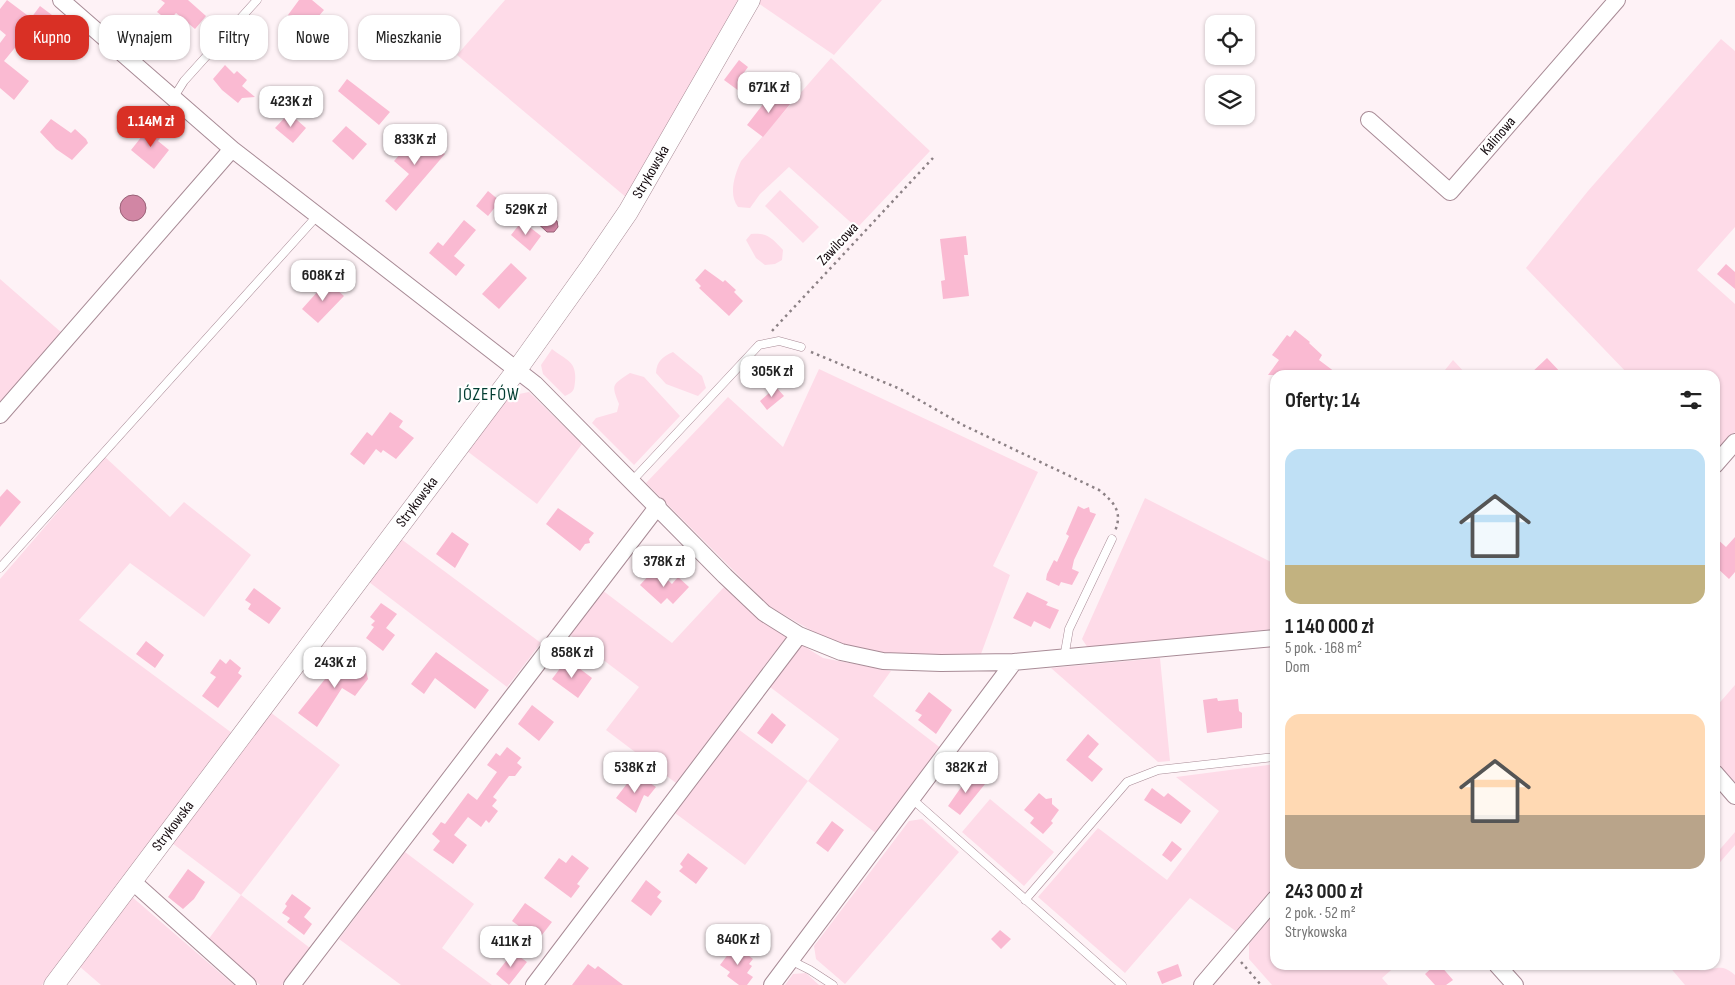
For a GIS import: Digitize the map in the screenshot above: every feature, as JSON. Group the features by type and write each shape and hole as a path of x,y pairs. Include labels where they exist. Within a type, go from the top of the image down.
{"street":[{"path":"61,0 232,149 535,384 764,612 799,635 841,652 884,660 941,663 1014,662 1270,638"},
{"name":"Strykowska","path":"54,985 516,370 628,212 750,0"},
{"name":"Kalinowa","path":"1369,120 1450,192 1617,0"},
{"path":"0,415 232,149"},
{"path":"1720,459 1735,442"},
{"path":"292,985 658,506"},
{"path":"534,985 799,635"},
{"path":"772,985 792,961 911,798 1014,662"},
{"path":"1720,779 1735,796"},
{"path":"132,881 248,985"},
{"path":"1202,985 1270,905"},
{"path":"1502,970 1515,985"}],"lane":[{"path":"174,97 184,81 257,0"},
{"path":"0,568 317,216"},
{"path":"632,482 759,345 779,341 800,347"},
{"path":"1064,658 1069,629 1112,539"},
{"path":"1025,900 1127,782 1158,770 1270,758"},
{"path":"911,798 1122,985"},
{"path":"792,961 833,985"}],"path":[{"name":"Zawilcowa","path":"759,345 933,158"},
{"path":"800,347 898,388 963,425 1099,490 1110,499 1119,511 1119,520 1112,539"},
{"path":"1232,951 1261,985"}],"shaded area":[{"path":"505,0 740,0 627,198 460,58 460,52"},
{"path":"760,0 882,0 834,55 758,3"},
{"path":"1721,39 1735,51 1735,227 1697,270 1735,304 1735,432 1720,449 1720,370 1624,370 1526,268 1588,191"},
{"path":"831,58 930,151 857,228 789,167 760,194 750,208 738,207 733,196 733,190 741,161"},
{"path":"780,190 819,227 803,243 765,206"},
{"path":"133,195 142,199 146,208 142,217 133,221 124,217 120,208 124,199"},
{"path":"541,209 557,221 558,227 554,232 547,232 532,218 534,212"},
{"path":"751,234 766,235 773,240 783,250 782,260 775,264 765,265 756,258 746,240"},
{"path":"0,279 62,333 0,403"},
{"path":"552,349 573,365 575,375 574,389 565,396 543,374 541,365"},
{"path":"673,352 702,376 706,388 698,396 666,384 656,373 661,360"},
{"path":"1453,360 1462,370 1445,370"},
{"path":"819,369 1038,472 993,566 1010,575 981,654 900,656 831,642 769,606 646,483 728,397 783,447"},
{"path":"630,373 644,377 680,416 634,465 592,423 596,418 617,412 619,404 614,389 616,383"},
{"path":"529,392 582,444 537,504 467,451 509,396"},
{"path":"105,457 170,517 184,502 251,555 204,617 130,563 79,620 232,733 42,985 0,985 0,579"},
{"path":"1145,498 1270,561 1270,630 1088,648 1082,639"},
{"path":"401,539 541,643 507,687 369,582"},
{"path":"725,586 787,636 676,783 606,730 639,687 569,634 602,590 672,643"},
{"path":"802,645 823,658 891,671 873,696 942,749 877,834 808,781 839,739 770,687"},
{"path":"1160,658 1170,761 1158,762 1051,668"},
{"path":"1735,685 1735,783 1720,766 1720,702"},
{"path":"270,712 340,765 241,895 172,843"},
{"path":"738,729 808,781 745,865 675,813"},
{"path":"1270,765 1270,893 1237,932 1190,898 1125,973 1038,897 1098,828 1167,880 1219,811 1176,777"},
{"path":"990,799 1054,852 1024,886 962,832"},
{"path":"922,819 959,852 845,984 816,959 814,946 909,821"},
{"path":"1735,832 1735,845 1720,862 1720,849"},
{"path":"405,852 474,904 442,948 492,985 401,985 339,939"},
{"path":"241,895 310,948 282,985 260,985 208,940"},
{"path":"131,896 234,985 101,985 79,966"},
{"path":"1270,919 1270,970 1391,970 1382,978 1388,985 1272,985 1249,959 1249,944"},
{"path":"1721,968 1735,975 1735,985 1685,985 1672,970 1720,970"},
{"path":"806,973 819,985 785,985 793,974"}],"building":[{"path":"7,0 27,15 15,15 15,48 4,61 29,81 14,100 0,88 0,43 6,35 0,30 0,9"},
{"path":"161,0 188,0 205,15 200,15 200,23 195,29 190,25 190,15 178,15 176,13 174,15 161,15 157,12 165,3"},
{"path":"299,0 312,0 324,10 320,15 288,15"},
{"path":"40,6 52,15 33,15"},
{"path":"739,60 748,67 743,74 748,78 739,91 724,80"},
{"path":"225,65 234,74 237,71 247,80 242,86 255,97 242,98 238,103 222,90 213,79"},
{"path":"347,79 390,112 379,125 338,91"},
{"path":"774,90 791,103 763,137 747,125"},
{"path":"289,113 306,128 293,143 275,128"},
{"path":"51,119 71,133 75,129 86,139 88,143 72,160 56,149 40,132"},
{"path":"150,126 162,135 158,141 169,150 154,169 131,150"},
{"path":"346,126 367,144 353,160 332,141"},
{"path":"423,128 435,139 432,143 445,154 396,211 385,201 409,174 394,161"},
{"path":"488,191 500,201 488,216 476,206"},
{"path":"464,220 476,230 454,256 465,265 456,276 429,253 438,242 443,246"},
{"path":"522,221 541,236 530,251 511,235"},
{"path":"966,236 968,255 964,255 969,296 943,299 941,281 945,280 940,239"},
{"path":"511,263 527,278 499,309 482,294"},
{"path":"1726,264 1735,272 1735,289 1717,274"},
{"path":"705,269 723,282 725,280 736,290 734,292 743,301 729,316 699,288 701,286 695,280"},
{"path":"327,281 344,296 318,323 302,309"},
{"path":"1295,330 1322,355 1319,360 1332,370 1272,370 1279,360 1272,355 1287,335 1290,337"},
{"path":"1547,358 1558,370 1534,370"},
{"path":"776,387 784,396 767,410 760,401"},
{"path":"390,412 403,421 399,427 414,438 396,459 383,450 381,453 376,449 364,465 350,454 367,432 372,436"},
{"path":"7,489 21,502 0,527 0,497"},
{"path":"1078,506 1084,509 1089,507 1090,512 1096,514 1074,560 1072,569 1079,572 1072,585 1061,582 1059,586 1046,580 1047,574 1054,560 1057,562 1069,536 1066,534"},
{"path":"558,508 594,533 589,539 590,543 585,544 580,551 546,524"},
{"path":"452,532 469,544 455,568 436,554"},
{"path":"1735,537 1735,572 1729,579 1720,571 1720,542 1726,547"},
{"path":"658,571 672,584 678,577 689,587 673,604 667,598 661,604 640,585 652,572 654,575"},
{"path":"254,588 281,608 269,624 248,609 251,604 245,600"},
{"path":"1027,592 1048,602 1046,605 1059,610 1050,629 1034,621 1031,627 1013,618"},
{"path":"381,603 397,614 386,628 395,635 383,651 366,638 374,627 371,625 375,621 370,617"},
{"path":"146,641 164,655 155,668 136,654"},
{"path":"436,652 489,690 475,709 435,678 424,694 411,684"},
{"path":"350,655 365,666 368,679 355,696 342,688 317,727 298,713 333,669 337,672"},
{"path":"220,659 226,664 230,659 241,668 238,673 242,676 218,708 202,696 216,677 210,673"},
{"path":"567,659 592,678 578,698 552,679"},
{"path":"929,692 952,710 936,734 918,720 922,715 915,711"},
{"path":"1217,698 1218,701 1238,699 1239,711 1242,713 1242,728 1207,733 1203,700"},
{"path":"532,705 554,722 539,741 518,724"},
{"path":"772,713 786,725 772,744 757,733"},
{"path":"1088,734 1099,744 1088,757 1103,769 1092,782 1066,760"},
{"path":"507,747 521,758 517,763 522,767 515,776 509,776 493,797 497,800 492,806 498,811 489,823 486,820 481,827 468,817 454,835 467,845 453,864 433,850 440,841 432,834 441,822 445,824 468,793 477,800 497,772 487,765 496,753 500,756"},
{"path":"971,773 985,784 960,815 948,806"},
{"path":"641,777 656,787 648,797 644,795 636,813 616,798 629,781 634,785"},
{"path":"1152,788 1164,797 1168,793 1191,811 1181,824 1144,800"},
{"path":"1039,793 1046,799 1052,798 1052,804 1059,810 1051,821 1053,823 1043,834 1030,823 1034,818 1024,810"},
{"path":"832,821 844,830 828,852 816,843"},
{"path":"1172,841 1182,849 1171,862 1162,855"},
{"path":"688,853 708,868 696,884 679,871 683,867 680,864"},
{"path":"572,855 589,868 577,884 580,886 571,898 544,878 559,858 566,863"},
{"path":"188,869 205,882 194,899 183,909 168,897"},
{"path":"646,880 661,892 657,897 662,901 651,916 631,901"},
{"path":"292,894 311,908 304,917 312,924 304,935 287,922 290,918 282,913 287,906 285,904"},
{"path":"525,903 552,922 538,940 512,921"},
{"path":"1000,930 1011,939 1001,949 991,939"},
{"path":"735,945 753,959 749,964 752,966 747,973 753,977 747,985 739,985 727,976 730,972 720,965"},
{"path":"513,952 527,962 509,985 496,974"},
{"path":"588,964 595,969 598,966 623,985 572,985"},
{"path":"1178,964 1182,976 1162,984 1157,972"},
{"path":"1429,970 1444,970 1453,980 1446,985 1435,985 1425,974"}],"district":[{"name":"JÓZEFÓW","path":"489,394"}]}
